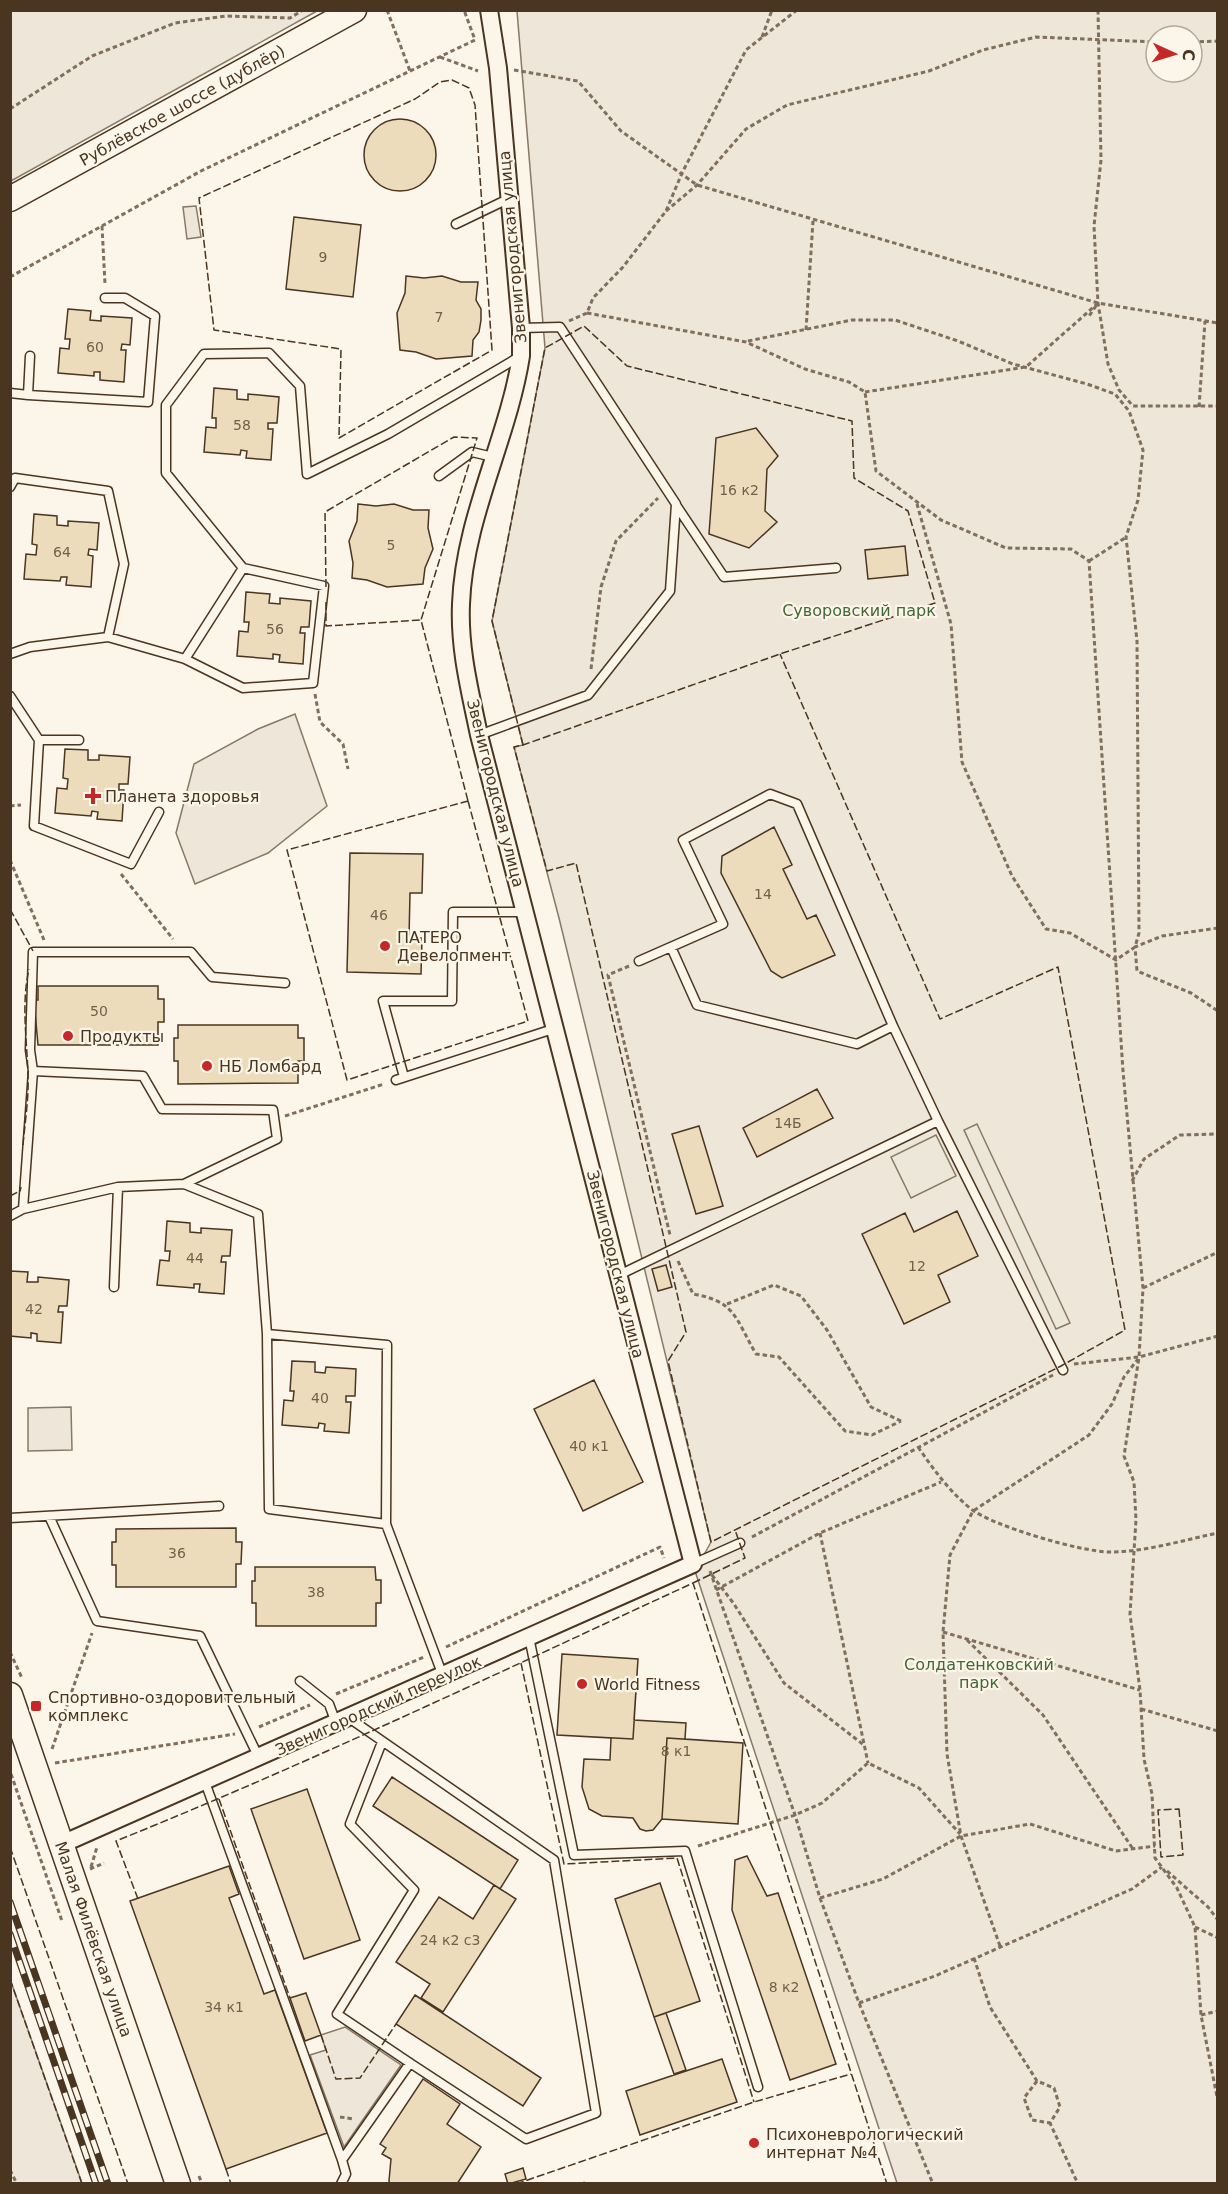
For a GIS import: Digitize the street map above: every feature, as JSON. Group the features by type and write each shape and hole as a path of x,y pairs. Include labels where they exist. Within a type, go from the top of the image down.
{"street":[{"name":"Рублёвское шоссе (дублёр)","path":"10,199 354,10"},
{"name":"Звенигородская улица","path":"489,10 498,68 521,328 521,356 468,551 461,602 461,643 479,735 619,1275 700,1561"},
{"name":"Звенигородский переулок","path":"62,1844 700,1561"},
{"name":"Малая Филёвская улица","path":"10,1695 178,2184"}],"lane":[{"path":"456,224 508,199"},
{"path":"105,298 125,298 155,316 148,402"},
{"path":"521,328 560,327 724,577 836,568"},
{"path":"10,654 30,646 108,637 185,659 243,688 313,683 324,586 243,568 166,473 166,405 204,354 269,353 300,386 307,474 388,434 521,356"},
{"path":"28,395 30,356"},
{"path":"10,393 166,405"},
{"path":"439,476 472,452 493,457"},
{"path":"10,487 15,478 108,491 124,564 108,637"},
{"path":"479,735 588,695 670,591 676,504"},
{"path":"185,659 243,568"},
{"path":"10,696 39,740 34,826 131,864 159,812"},
{"path":"39,740 79,740"},
{"path":"639,961 723,924 683,840 770,794 797,804 893,1026 1063,1370"},
{"path":"526,912 453,912 452,1001 383,1000 400,1079 556,1028"},
{"path":"671,947 697,1005 857,1044 893,1026"},
{"path":"23,1209 33,1071 30,1050 33,952 191,952 212,977 285,983"},
{"path":"10,1216 23,1209 118,1187 184,1184 277,1139 273,1110 162,1109 143,1076 33,1071"},
{"path":"619,1275 938,1121"},
{"path":"184,1184 258,1214 267,1334 269,1509 386,1524"},
{"path":"114,1287 118,1187"},
{"path":"267,1334 387,1345 386,1524 442,1676"},
{"path":"10,1518 219,1506"},
{"path":"49,1516 96,1621 200,1636 259,1758"},
{"path":"700,1561 740,1544"},
{"path":"529,1637 574,1855 685,1851 758,2087"},
{"path":"300,1682 329,1704 343,1720 382,1742 554,1860 596,2113 526,2139 337,2014 414,1890 350,1824 382,1742"},
{"path":"205,1782 342,2160 346,2174 341,2184"},
{"path":"342,2160 410,2063"}],"path":[{"path":"10,110 92,57 175,23 226,16 290,18 303,10"},
{"path":"387,10 410,71"},
{"path":"10,277 201,171 475,40 464,10"},
{"path":"762,38 772,10"},
{"path":"666,212 682,173 746,50 797,10"},
{"path":"1098,10 1101,160 1094,226 1098,303 1108,364 1119,390 1133,406 1218,406"},
{"path":"587,313 593,298 623,267 666,212 697,185 746,129 787,105 928,71 983,50 1036,37 1144,42"},
{"path":"440,57 478,71"},
{"path":"498,68 578,81 621,131 697,185 1098,303 1218,323"},
{"path":"806,330 813,220"},
{"path":"102,226 105,298"},
{"path":"1089,316 1098,303"},
{"path":"560,327 587,313 746,342 805,369 849,382 865,392 1026,367 1098,303"},
{"path":"746,342 852,320 896,320 1026,367 1115,394 1129,411 1143,450 1138,500 1126,537 1137,641 1139,933 1135,947 1137,971 1191,993 1218,1011"},
{"path":"1199,407 1205,321"},
{"path":"865,392 876,471 917,503 941,520 1006,548 1071,549 1089,561"},
{"path":"588,695 601,587 616,541 666,490"},
{"path":"917,503 951,624 962,762 966,773 1012,876 1046,929 1070,933 1116,960"},
{"path":"1089,561 1126,537"},
{"path":"1089,561 1132,1181 1143,1288 1139,1357 1124,1456 1134,1482 1135,1550 1130,1614 1140,1690 1144,1759 1152,1794 1155,1858 1177,1888 1195,1927 1200,2015 1218,2102"},
{"path":"313,683 320,722 343,744 348,769"},
{"path":"114,857 118,869 184,952"},
{"path":"10,860 50,952"},
{"path":"1116,960 1135,947 1162,936 1218,928"},
{"path":"275,1120 400,1079"},
{"path":"1132,1181 1144,1159 1180,1135 1218,1134"},
{"path":"1143,1288 1218,1252"},
{"path":"727,1304 774,1285 801,1296 827,1330 871,1407 901,1420"},
{"path":"740,1544 1076,1363 1139,1357 1218,1336"},
{"path":"1000,1946 962,1836 947,1754 943,1632 950,1555 973,1511 1089,1435 1112,1404 1124,1377 1139,1357"},
{"path":"918,1447 942,1481 973,1511 1006,1525 1074,1546 1108,1552 1135,1550 1218,1533"},
{"path":"716,1590 820,1533 942,1481"},
{"path":"820,1533 868,1763"},
{"path":"54,1764 247,1732 434,1653 660,1547"},
{"path":"700,1561 722,1588 784,1683 865,1746"},
{"path":"711,1574 795,1815 820,1898 859,2002 933,2184"},
{"path":"50,1753 96,1621"},
{"path":"943,1632 1140,1690"},
{"path":"968,1640 1043,1715 1132,1849"},
{"path":"1141,1708 1218,1731"},
{"path":"868,1763 919,1788 962,1836"},
{"path":"685,1851 795,1815 822,1803 868,1763"},
{"path":"10,1774 62,1922"},
{"path":"820,1898 884,1879 962,1836 1030,1824 1116,1851 1155,1846"},
{"path":"91,1868 104,1863"},
{"path":"859,2002 935,1976 1132,1889 1161,1866"},
{"path":"1161,1866 1208,1907 1218,1920"},
{"path":"1195,1927 1218,1938"},
{"path":"974,1958 990,2007 1037,2081 1054,2088 1060,2107 1050,2123"},
{"path":"1200,2015 1218,2011"},
{"path":"1037,2081 1024,2098 1032,2120 1050,2123"},
{"path":"326,2116 370,2121"},
{"path":"1050,2123 1078,2184"},
{"path":"10,2170 17,2184"}],"green space":[{"path":"11,10 317,10 317,11 11,181"},
{"name":"Суворовский парк","path":"517,11 1217,11 1217,2183 897,2183 695,1571 711,1542 559,918 514,747 523,745 492,621 545,348"},
{"path":"196,206 201,237 187,239 183,207"},
{"path":"295,714 327,806 268,853 195,884 176,833 194,764 258,729"},
{"path":"71,1407 72,1450 28,1451 28,1408"},
{"path":"10,1979 82,2183 11,2183"},
{"path":"345,2027 401,2065 344,2147 310,2055 326,2050 321,2035"}],"shaded area":[{"path":"977,1124 1070,1323 1056,1329 964,1130"},
{"path":"936,1135 956,1176 911,1198 891,1157"}],"building":[{"path":"400,119 420,125 430,135 436,155 430,175 420,185 400,191 380,185 370,175 364,155 370,135 380,125"},
{"path":"294,217 361,225 353,297 286,289"},
{"path":"406,276 424,278 442,276 461,282 478,282 476,300 481,309 481,320 479,332 473,340 472,356 436,359 416,352 400,350 397,313 405,293"},
{"path":"68,309 91,311 90,320 101,321 101,316 132,318 130,345 122,344 121,350 126,350 124,382 100,380 100,372 94,372 94,376 58,373 60,348 69,349 70,339 65,339"},
{"path":"214,388 237,390 237,399 248,400 248,394 279,397 277,423 268,423 268,429 273,429 271,460 246,458 247,451 241,450 240,455 204,452 206,427 216,428 216,418 212,418"},
{"path":"756,428 778,456 767,469 765,511 777,522 749,548 709,534 716,438"},
{"path":"358,504 376,506 394,504 413,510 429,510 428,528 433,549 425,568 423,584 387,587 352,578 353,563 349,541 357,521"},
{"path":"34,514 57,516 57,525 68,526 68,521 99,523 97,550 89,549 88,555 93,556 91,587 66,585 67,577 61,577 60,581 24,579 26,554 36,555 37,545 32,544"},
{"path":"905,546 908,575 868,579 865,550"},
{"path":"246,592 270,594 269,603 280,604 280,598 311,601 309,627 301,627 300,633 305,633 303,664 279,662 280,655 273,654 273,659 237,656 239,631 248,632 249,622 244,622"},
{"path":"65,749 88,750 88,760 99,760 99,755 130,757 128,784 119,784 119,790 124,790 122,821 97,819 98,812 92,811 91,816 55,813 57,788 67,789 68,779 63,778"},
{"path":"774,827 792,865 783,869 807,919 816,915 835,955 782,978 771,971 721,873 722,856"},
{"path":"350,853 423,854 422,893 410,893 409,938 422,938 421,974 347,972"},
{"path":"38,986 158,986 158,999 164,999 164,1022 158,1022 158,1045 38,1045 34,1000 38,1000"},
{"path":"178,1025 298,1025 298,1038 304,1038 304,1061 298,1061 298,1083 178,1084 178,1061 174,1061 174,1038 178,1038"},
{"path":"817,1089 833,1118 757,1157 743,1128"},
{"path":"699,1126 723,1206 696,1214 672,1134"},
{"path":"957,1211 978,1256 938,1275 950,1302 904,1324 862,1234 905,1213 914,1232"},
{"path":"167,1221 190,1223 190,1232 201,1233 201,1228 232,1230 230,1256 222,1256 221,1262 226,1262 224,1294 199,1292 200,1284 194,1284 194,1288 157,1285 160,1260 169,1261 170,1251 165,1251"},
{"path":"666,1265 672,1287 658,1291 652,1269"},
{"path":"10,1271 28,1272 27,1282 38,1282 38,1277 69,1280 67,1306 59,1306 58,1312 63,1312 61,1343 37,1341 37,1334 31,1333 31,1338 10,1336"},
{"path":"292,1361 315,1362 315,1372 325,1373 326,1367 356,1369 355,1396 346,1396 346,1402 351,1402 349,1433 324,1431 325,1424 319,1423 318,1428 282,1425 284,1400 293,1401 294,1391 290,1391"},
{"path":"594,1380 643,1482 583,1511 534,1409"},
{"path":"236,1528 236,1542 242,1542 241,1564 236,1564 236,1587 116,1587 116,1565 112,1565 112,1542 116,1542 116,1529"},
{"path":"255,1567 375,1567 376,1580 381,1580 381,1603 376,1603 376,1626 256,1626 256,1603 252,1603 252,1581 255,1581"},
{"path":"562,1654 638,1659 634,1720 686,1723 685,1739 743,1743 738,1824 662,1819 653,1830 646,1831 640,1829 633,1818 602,1816 589,1809 582,1787 584,1759 610,1760 611,1738 557,1735"},
{"path":"562,1654 638,1659 633,1739 557,1735"},
{"path":"667,1738 743,1743 738,1824 662,1819"},
{"path":"392,1777 518,1860 500,1889 373,1806"},
{"path":"307,1789 360,1940 304,1959 251,1809"},
{"path":"747,1856 767,1896 778,1893 836,2064 790,2080 732,1910 735,1860"},
{"path":"229,1866 239,1894 229,1898 264,1994 275,1990 327,2133 226,2169 130,1901"},
{"path":"660,1883 700,2001 654,2017 615,1899"},
{"path":"494,1885 516,1899 443,2012 421,1998 430,1984 396,1962 439,1897 473,1919"},
{"path":"306,1993 321,2035 305,2041 290,1998"},
{"path":"415,1995 541,2078 523,2106 396,2024"},
{"path":"666,2013 686,2070 674,2074 654,2017"},
{"path":"722,2059 737,2102 640,2135 626,2091"},
{"path":"423,2079 460,2104 447,2124 481,2147 457,2184 390,2184 389,2181 391,2159 382,2154 386,2148 380,2144"},
{"path":"523,2168 526,2179 508,2184 505,2174"}],"railway":[{"path":"10,1902 108,2184"},
{"path":"10,1934 96,2184"}],"fence":[{"path":"452,80 469,88 475,105 492,350 339,438 341,349 214,330 199,198 415,99 440,82 452,80"},
{"path":"523,745 492,621 545,348 584,326 627,366 852,421 854,478 908,511 935,603 780,654 523,745 514,747 547,871 576,863 686,1332 668,1361 711,1542 1061,1366 1125,1330 1058,967 940,1019 780,654"},
{"path":"326,587 325,512 454,437 477,438 421,620 468,801"},
{"path":"326,602 326,626 421,620"},
{"path":"468,801 528,1021 347,1080 287,850 468,801"},
{"path":"10,909 33,951"},
{"path":"23,1145 28,1092 25,1009 29,969"},
{"path":"10,1196 20,1191 21,1187"},
{"path":"693,1583 745,1558 735,1530"},
{"path":"138,1899 116,1841 334,1748 693,1583 887,2184"},
{"path":"521,1663 564,1864 677,1858 754,2102"},
{"path":"219,1799 290,1998"},
{"path":"1179,1809 1183,1855 1161,1857 1158,1810 1179,1809"},
{"path":"10,1847 128,2184"},
{"path":"10,1979 82,2184"},
{"path":"321,2035 336,2079 360,2078 396,2024"},
{"path":"516,2184 754,2102 851,2074"},
{"path":"226,2169 231,2184"}],"place":[{"name":"Планета здоровья","path":"93,796"},
{"name":"ПАТЕРО Девелопмент","path":"385,946"},
{"name":"Продукты","path":"68,1036"},
{"name":"НБ Ломбард","path":"207,1066"},
{"name":"World Fitness","path":"582,1684"},
{"name":"Спортивно-оздоровительный комплекс","path":"36,1706"},
{"name":"Психоневрологический интернат №4","path":"754,2143"}],"park label":[{"name":"Солдатенковский парк","path":"979,1673"}]}
